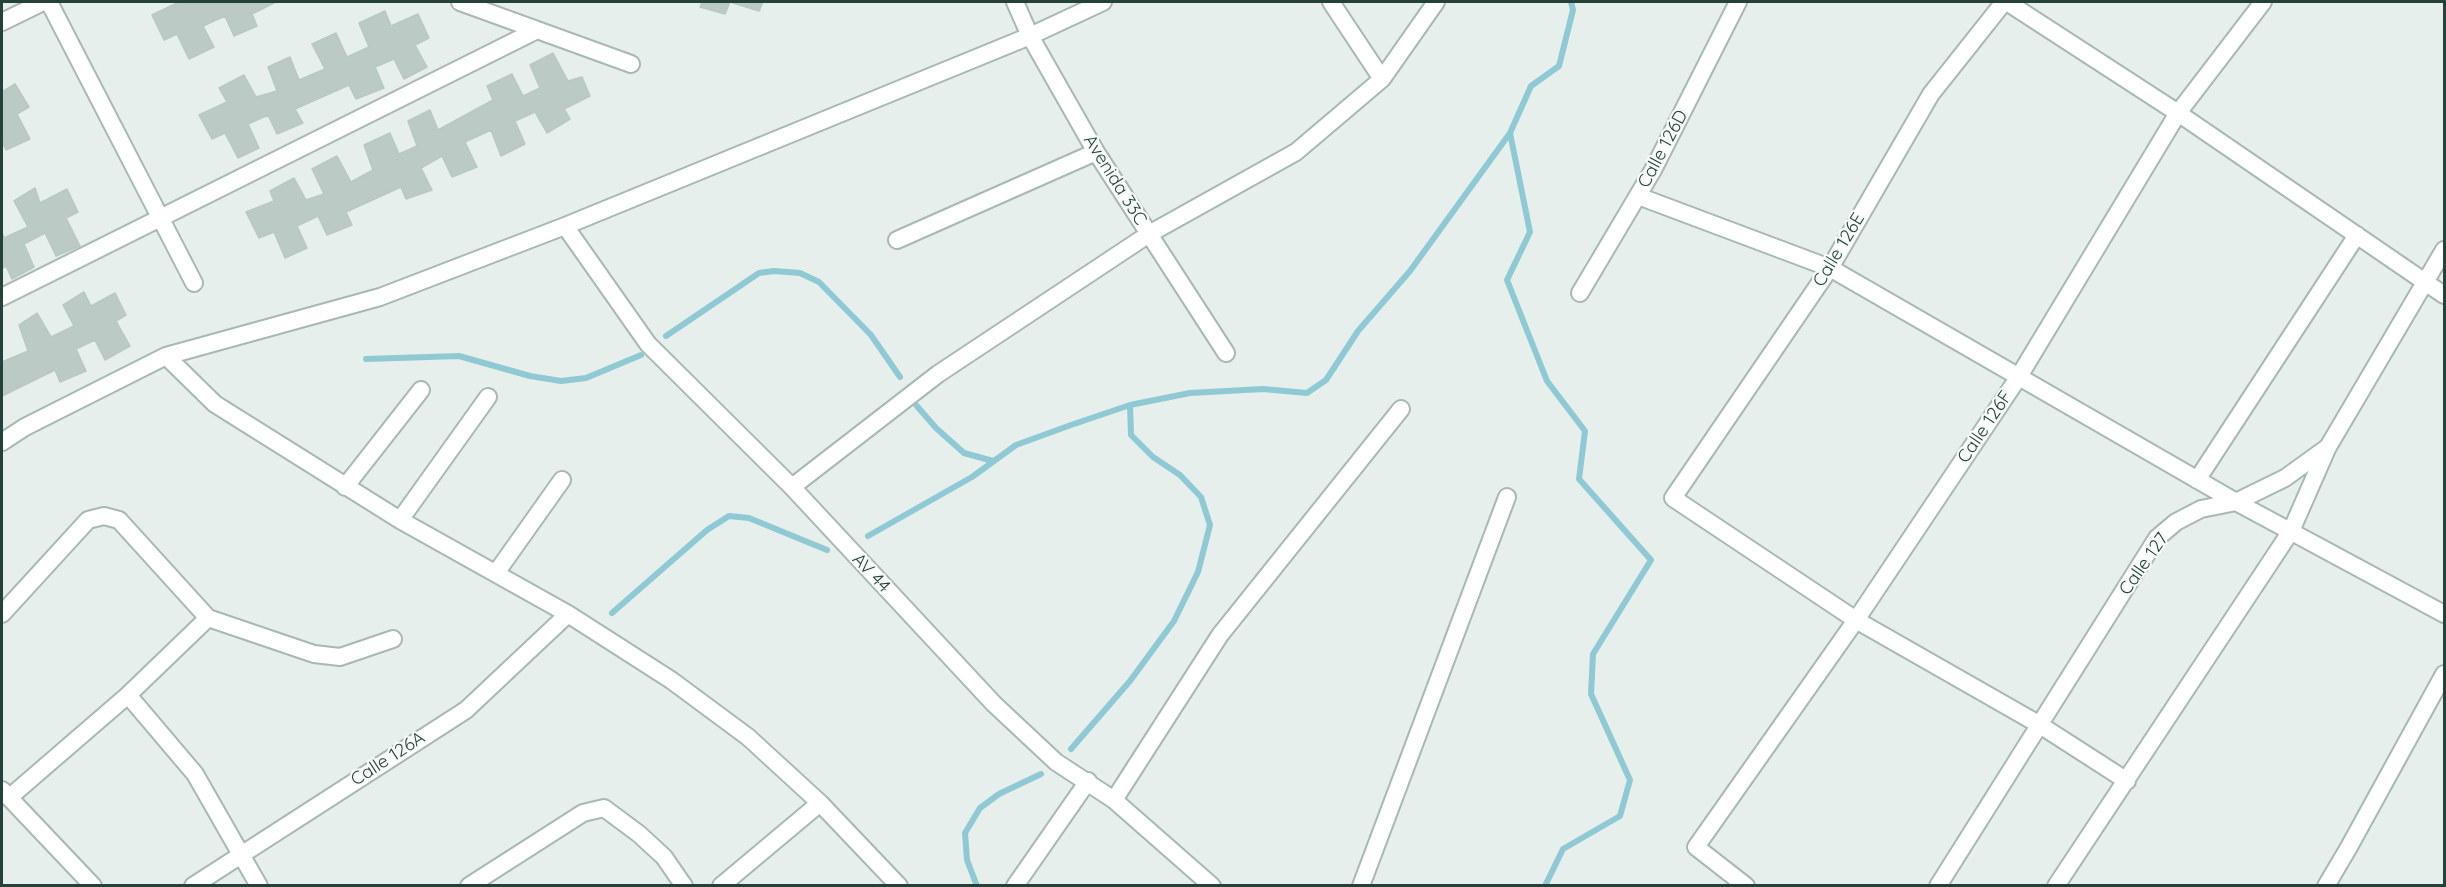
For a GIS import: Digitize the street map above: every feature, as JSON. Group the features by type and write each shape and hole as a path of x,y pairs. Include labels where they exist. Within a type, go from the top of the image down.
{"street":[{"path":"2,22 43,2"},
{"path":"49,2 194,283"},
{"path":"460,2 631,64"},
{"name":"Avenida 33C","path":"1015,2 1030,36 1096,152 1226,353"},
{"path":"2,442 25,427 166,356 380,297 565,225 1030,36 1103,2"},
{"path":"1331,2 1382,79"},
{"path":"792,488 938,374 1149,234 1296,152 1382,79 1436,2"},
{"name":"Calle 126D","path":"1580,292 1638,196 1738,2"},
{"path":"2006,2 2178,113 2445,294"},
{"name":"Calle 126E","path":"1856,620 1673,498 1830,268 1931,94 2006,2"},
{"name":"Calle 126F","path":"1746,885 1696,847 1856,620 2018,378 2178,113 2263,2"},
{"path":"2,297 537,30"},
{"path":"897,240 1096,152"},
{"path":"1638,196 1830,268 2236,502 2445,614"},
{"name":"AV 44","path":"565,225 648,344 792,488 994,704 1056,762 1114,800 1212,885"},
{"path":"2197,480 2357,235"},
{"name":"Calle 127","path":"1938,885 2157,538 2176,522 2201,509 2236,502 2285,478 2328,447 2445,250"},
{"path":"166,356 215,404 400,520 568,614 681,687 748,737 820,803 899,885"},
{"path":"345,487 421,390"},
{"path":"400,520 488,397"},
{"path":"1114,800 1220,635 1401,409"},
{"path":"2056,885 2291,531 2328,447"},
{"path":"496,573 562,480"},
{"path":"1361,885 1507,497"},
{"path":"2,614 88,520 104,516 118,520 208,618 314,654 339,657 393,639"},
{"name":"Calle 126A","path":"193,885 466,710 568,614"},
{"path":"93,885 6,793 128,695 208,618"},
{"path":"1856,620 2040,726 2127,781"},
{"path":"2326,885 2445,674"},
{"path":"128,695 195,774 259,885"},
{"path":"1015,885 1088,781"},
{"path":"721,885 820,803"},
{"path":"470,885 583,813 604,808 639,834 663,856 684,885"}],"building":[{"path":"179,2 276,2 252,14 257,26 234,36 225,16 203,26 214,47 189,59 177,34 164,40 152,15"},
{"path":"702,2 730,2 725,14 700,7"},
{"path":"730,2 763,2 759,11"},
{"path":"385,11 391,26 418,14 429,38 415,45 427,67 404,79 394,59 375,67 384,88 356,99 349,85 295,109 303,123 277,134 268,115 248,124 259,148 238,158 225,133 212,139 199,115 227,102 219,88 244,75 256,97 277,91 268,67 290,57 299,80 325,69 312,44 336,33 347,57 369,47 359,23"},
{"path":"553,53 568,81 582,77 590,96 564,109 570,119 547,133 535,112 515,121 525,144 501,156 491,130 465,142 477,167 452,177 442,156 421,168 432,190 406,199 401,187 346,212 352,225 327,235 318,216 297,226 307,248 285,258 274,232 259,238 246,212 274,201 270,191 294,178 306,200 324,194 312,169 337,156 351,182 373,170 364,145 390,133 399,154 417,146 408,121 430,110 438,130 493,100 487,86 512,74 523,96 540,88 530,65"},
{"path":"15,84 29,107 17,114 30,139 6,150 2,142 2,92"},
{"path":"35,188 40,203 67,189 78,212 66,218 80,246 56,256 45,233 24,244 34,267 12,279 6,266 2,269 2,232 4,238 28,227 14,201"},
{"path":"84,292 91,306 115,293 126,315 116,321 130,346 105,360 95,340 76,349 86,371 60,382 55,370 2,396 2,362 28,351 19,325 37,313 51,337 74,326 63,305"}],"waterway":[{"path":"868,536 972,477 1016,445 1071,425 1130,405 1190,393 1263,389 1307,393 1326,380 1358,331 1410,271 1510,133 1531,86 1559,66 1573,10 1571,2"},
{"path":"1510,133 1530,232 1507,280 1547,381 1585,431 1579,479 1651,560 1593,654 1591,694 1630,780 1620,816 1563,849 1545,886"},
{"path":"666,336 759,273 774,271 800,273 819,282 871,335 900,377"},
{"path":"366,359 459,356 530,376 561,381 586,378 641,355"},
{"path":"916,405 936,428 964,453 993,461"},
{"path":"1071,749 1130,681 1174,621 1198,572 1210,525 1201,497 1180,475 1153,457 1131,435 1130,405"},
{"path":"612,613 707,530 729,516 749,518 827,550"},
{"path":"977,886 967,860 965,833 980,808 999,794 1041,774"}]}
